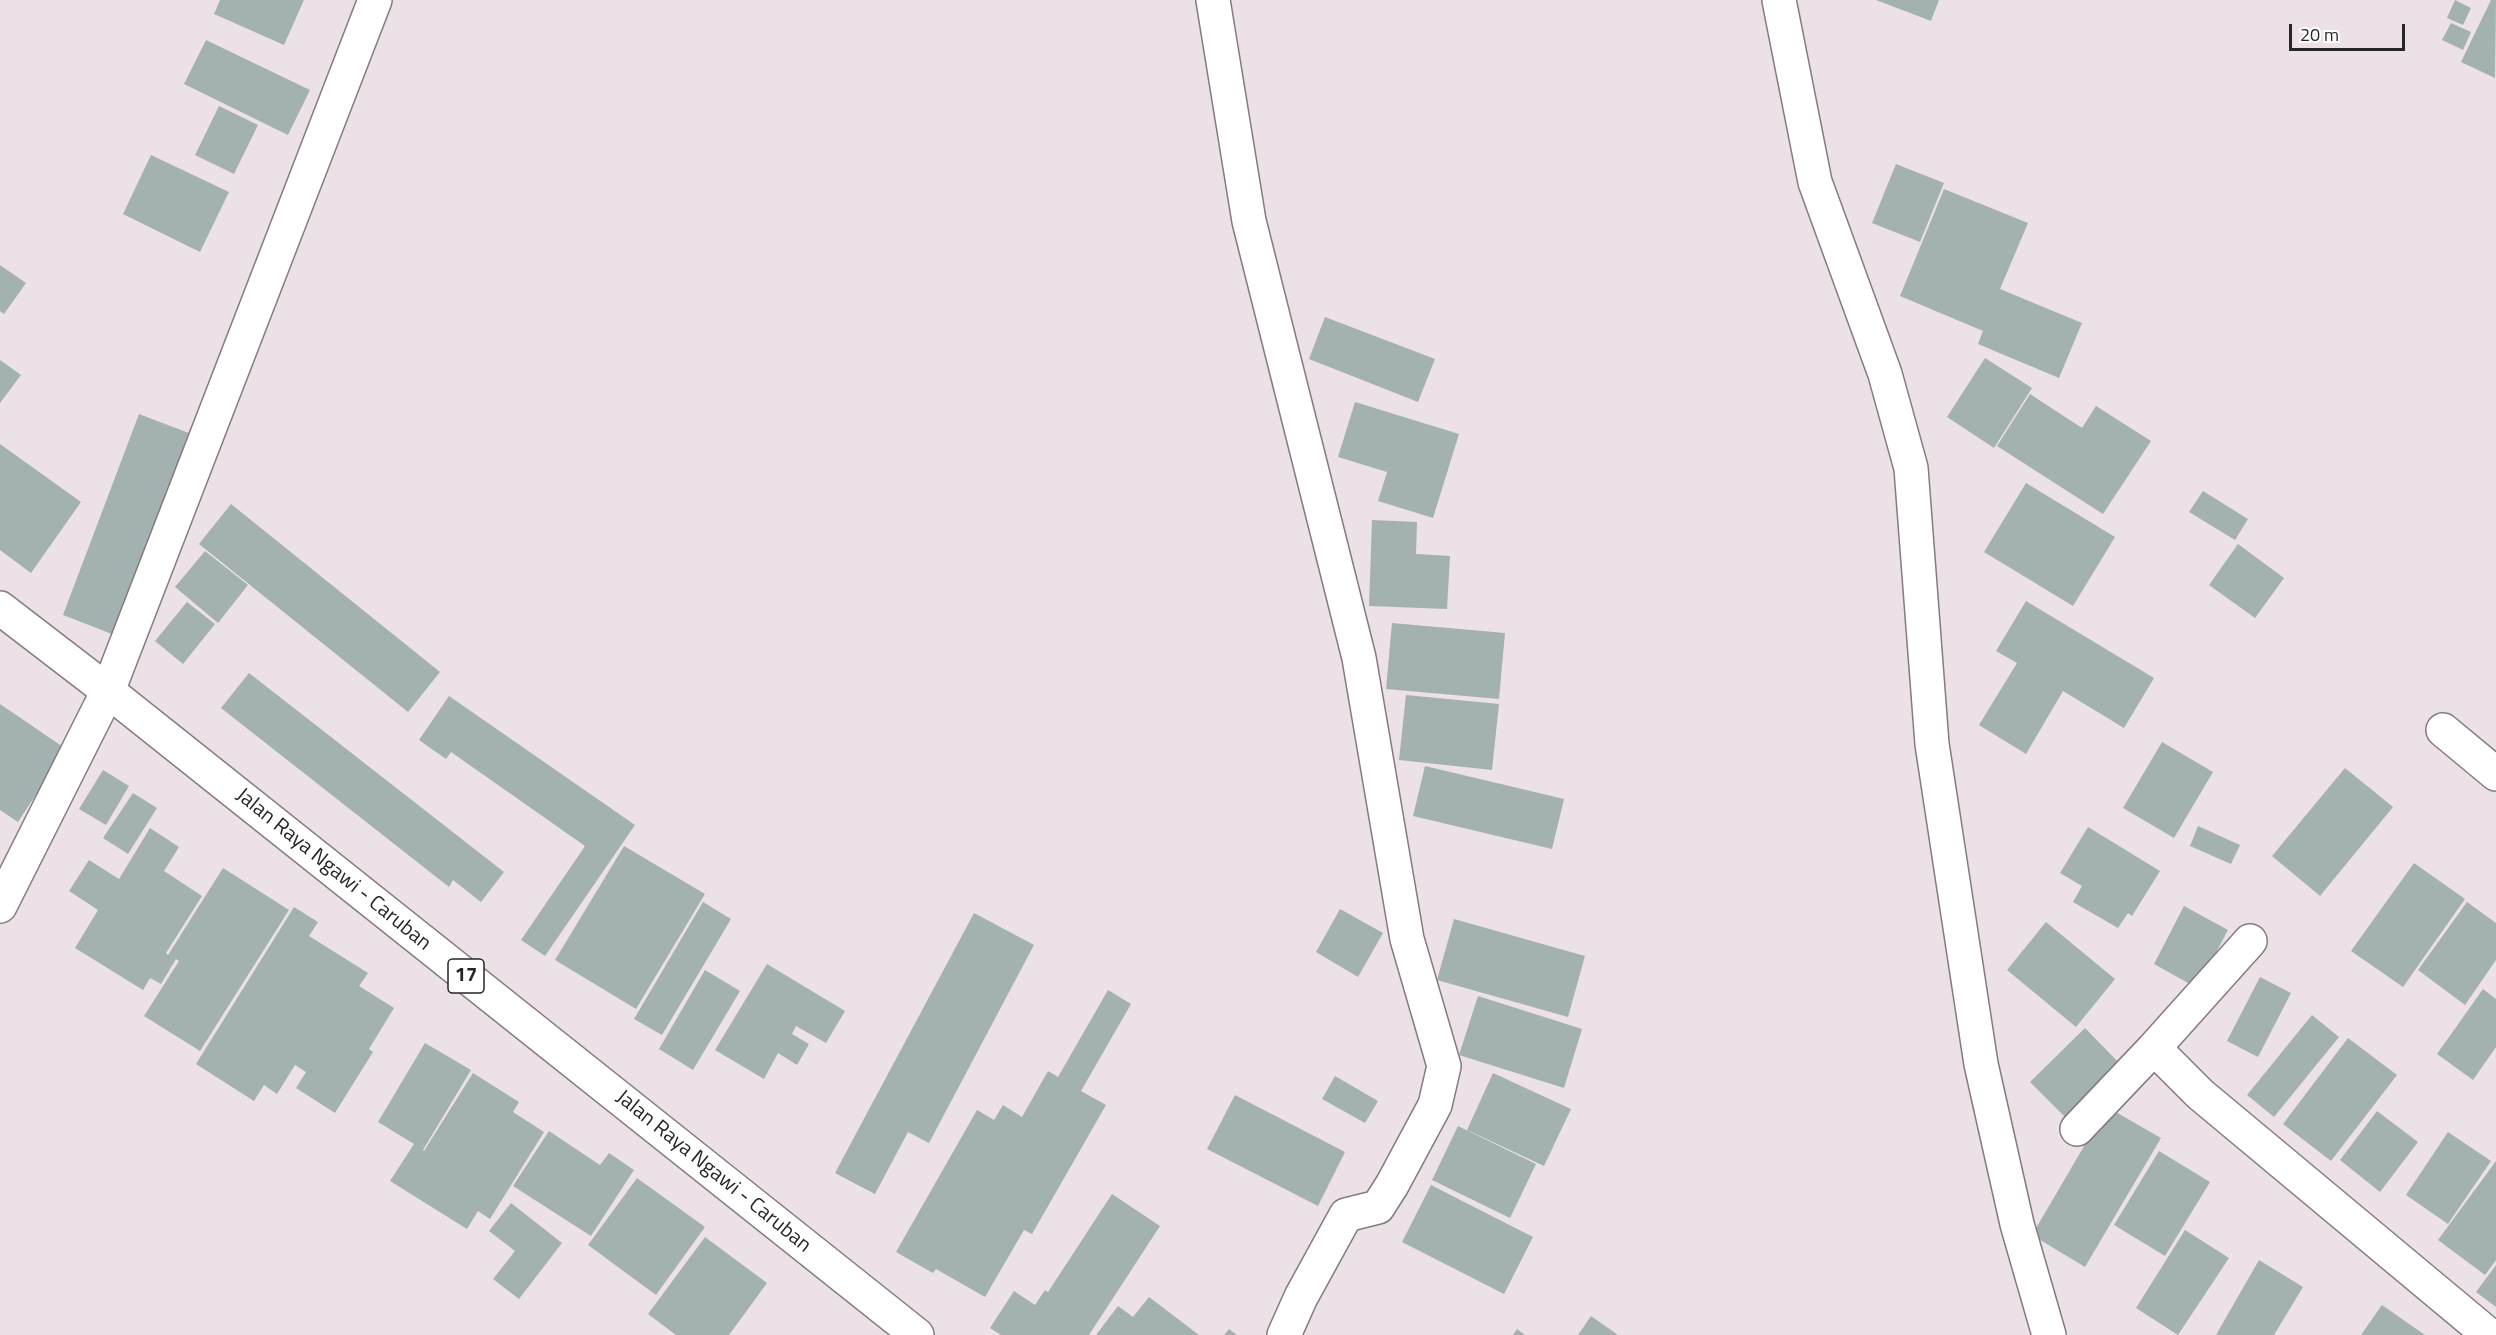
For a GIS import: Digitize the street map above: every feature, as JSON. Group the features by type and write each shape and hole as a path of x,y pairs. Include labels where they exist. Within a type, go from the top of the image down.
{"main road":[{"path":"0,906 108,691 375,0"},
{"path":"1213,0 1249,221 1359,658 1407,939 1444,1066 1435,1105 1392,1185 1378,1207 1346,1215 1301,1297 1284,1335"},
{"path":"1779,0 1815,182 1885,374 1911,468 1932,744 1981,1064 2017,1224 2049,1335"},
{"name":"Jalan Raya Ngawi - Caruban","path":"0,608 108,691 917,1335"},
{"path":"2443,730 2496,774"},
{"path":"2077,1129 2154,1048 2250,941"},
{"path":"2154,1048 2200,1094 2489,1335"}],"building":[{"path":"220,0 304,0 284,45 214,14"},
{"path":"1876,0 1939,0 1931,21"},
{"path":"2455,0 2471,8 2463,25 2447,18"},
{"path":"2491,0 2496,0 2495,78 2461,62"},
{"path":"2451,23 2471,32 2463,50 2442,40"},
{"path":"206,40 310,90 288,135 184,84"},
{"path":"219,106 258,125 234,174 195,155"},
{"path":"151,155 229,192 200,252 123,214"},
{"path":"1896,164 1944,183 1920,242 1872,223"},
{"path":"1944,189 2028,223 2000,289 2082,323 2059,378 1978,344 1983,331 1900,296"},
{"path":"0,265 26,283 4,314 0,311"},
{"path":"1325,317 1435,359 1418,402 1309,359"},
{"path":"1985,358 2032,388 1994,448 1947,417"},
{"path":"0,360 21,375 0,403"},
{"path":"2030,394 2082,428 2096,406 2151,441 2103,514 1997,446"},
{"path":"1355,402 1459,434 1433,518 1378,501 1387,472 1338,457"},
{"path":"139,414 194,435 117,636 63,615"},
{"path":"0,444 81,502 31,573 0,550"},
{"path":"2026,483 2115,537 2073,606 1984,552"},
{"path":"2203,491 2248,519 2235,540 2189,512"},
{"path":"231,504 440,672 408,712 199,544"},
{"path":"1372,520 1417,522 1416,554 1450,556 1447,609 1369,606"},
{"path":"2238,544 2284,578 2255,618 2209,585"},
{"path":"205,551 248,585 218,623 175,587"},
{"path":"2026,601 2154,678 2124,728 2063,691 2026,754 1979,725 2017,663 1996,651"},
{"path":"187,602 215,624 183,664 155,641"},
{"path":"1392,623 1505,633 1499,699 1386,689"},
{"path":"249,673 504,872 481,902 453,880 449,887 221,708"},
{"path":"1406,695 1499,704 1492,770 1399,760"},
{"path":"449,696 635,825 545,956 521,940 585,846 451,752 446,759 419,740"},
{"path":"0,704 66,749 18,822 0,810"},
{"path":"2162,742 2213,772 2174,838 2123,808"},
{"path":"1425,766 1564,799 1552,849 1413,816"},
{"path":"2345,768 2393,807 2320,896 2272,856"},
{"path":"103,770 129,786 106,825 79,809"},
{"path":"133,793 157,808 128,854 103,838"},
{"path":"2198,826 2240,845 2231,864 2190,846"},
{"path":"2088,827 2160,871 2132,916 2128,913 2118,928 2073,902 2082,886 2060,873"},
{"path":"150,828 179,847 164,871 202,896 166,953 168,955 223,868 289,910 200,1051 144,1016 179,961 176,959 161,984 150,978 143,990 75,948 98,910 69,891 89,860 119,879"},
{"path":"624,846 705,894 636,1009 555,960"},
{"path":"2414,863 2465,899 2403,987 2351,951"},
{"path":"703,902 731,919 662,1035 634,1019"},
{"path":"2467,902 2496,923 2496,960 2465,1005 2418,970"},
{"path":"2184,906 2228,930 2197,988 2154,964"},
{"path":"294,907 318,922 309,936 368,973 359,986 394,1008 369,1049 373,1052 335,1113 296,1088 306,1072 295,1065 277,1094 264,1085 254,1101 196,1064"},
{"path":"1340,909 1383,933 1358,977 1316,952"},
{"path":"974,913 1034,945 929,1143 908,1132 875,1194 835,1173"},
{"path":"1454,919 1585,956 1568,1017 1437,980"},
{"path":"2046,922 2115,979 2076,1027 2007,970"},
{"path":"767,964 845,1011 826,1043 796,1026 792,1034 809,1044 797,1065 778,1053 764,1079 715,1050"},
{"path":"705,970 740,991 693,1070 659,1049"},
{"path":"2260,977 2291,993 2258,1057 2227,1041"},
{"path":"2483,989 2496,999 2496,1047 2473,1080 2437,1054"},
{"path":"1108,990 1131,1004 1081,1091 1106,1105 1032,1234 1024,1230 985,1297 936,1269 933,1273 896,1252 977,1110 994,1120 1003,1105 1022,1117 1048,1071 1058,1077"},
{"path":"1478,996 1582,1029 1564,1088 1459,1055"},
{"path":"2312,1015 2339,1037 2274,1117 2247,1095"},
{"path":"2085,1028 2123,1067 2068,1120 2030,1082"},
{"path":"2348,1038 2397,1075 2331,1161 2283,1124"},
{"path":"425,1043 471,1070 424,1151 473,1073 519,1102 513,1112 544,1132 490,1219 478,1211 467,1229 390,1181 414,1144 378,1122"},
{"path":"1493,1073 1571,1109 1544,1166 1467,1130"},
{"path":"1335,1076 1378,1101 1365,1123 1322,1099"},
{"path":"1235,1095 1345,1152 1318,1206 1207,1149"},
{"path":"2107,1107 2161,1138 2085,1267 2032,1235"},
{"path":"2377,1111 2418,1142 2380,1192 2340,1160"},
{"path":"1458,1126 1536,1164 1510,1218 1432,1180"},
{"path":"549,1131 600,1165 609,1153 634,1170 591,1236 513,1186"},
{"path":"2448,1132 2491,1161 2448,1224 2406,1195"},
{"path":"2159,1151 2210,1182 2165,1256 2114,1225"},
{"path":"2496,1161 2496,1260 2485,1275 2438,1240"},
{"path":"637,1178 705,1227 656,1295 588,1245"},
{"path":"1431,1185 1533,1237 1504,1294 1402,1242"},
{"path":"1112,1194 1160,1226 1089,1335 1001,1335 990,1328 1014,1291 1035,1305 1045,1290 1048,1292"},
{"path":"511,1203 562,1243 519,1299 493,1279 515,1251 489,1231"},
{"path":"2185,1230 2229,1258 2178,1335 2136,1308"},
{"path":"705,1237 767,1283 729,1335 676,1335 648,1314"},
{"path":"2259,1260 2303,1287 2274,1335 2216,1335"},
{"path":"2496,1265 2496,1307 2476,1292"},
{"path":"1149,1297 1199,1335 1096,1335 1118,1306 1133,1317"},
{"path":"2382,1305 2425,1335 2361,1335"},
{"path":"1591,1316 1618,1335 1578,1335"},
{"path":"1229,1329 1237,1335 1224,1335"},
{"path":"1517,1329 1525,1335 1513,1335"}]}
